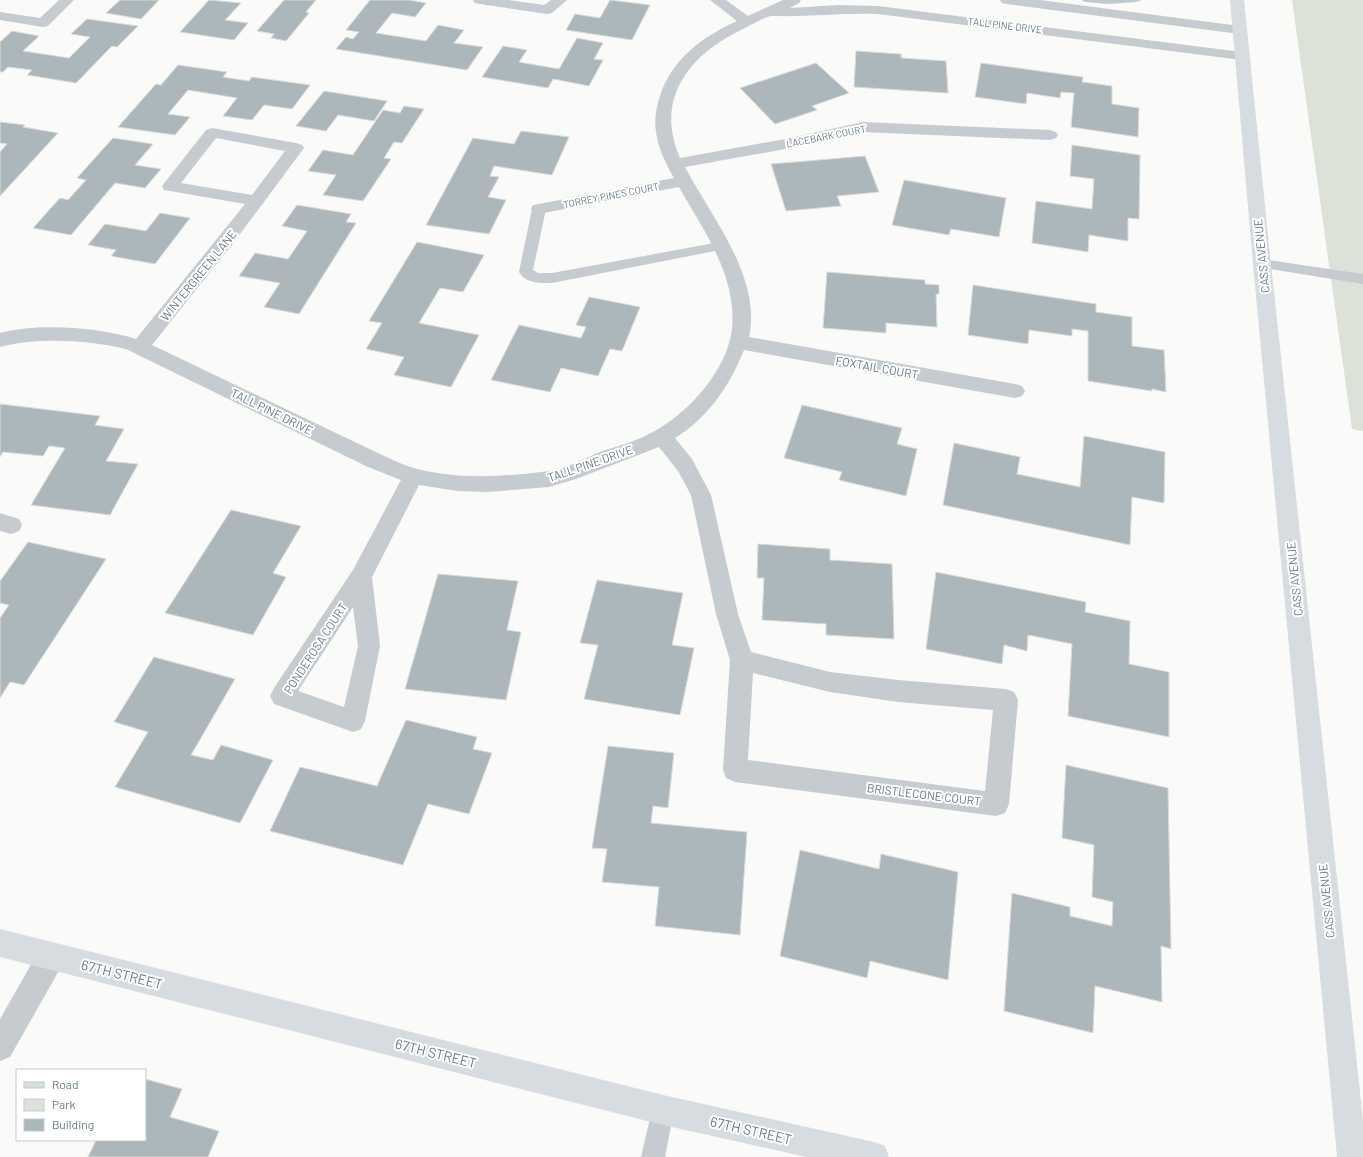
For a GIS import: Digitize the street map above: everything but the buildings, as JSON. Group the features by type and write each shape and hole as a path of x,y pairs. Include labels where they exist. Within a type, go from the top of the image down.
{"main road":[{"name":"CASS AVENUE","path":"1237,0 1262,264 1352,1157"},
{"name":"67TH STREET","path":"0,943 663,1110 874,1157"}],"street":[{"path":"2,10 43,23 67,0"},
{"path":"480,0 547,10 560,0"},
{"path":"717,0 745,21"},
{"name":"TALL PINE DRIVE","path":"768,14 794,0"},
{"path":"1007,0 1240,30"},
{"name":"TALL PINE DRIVE","path":"2,335 83,334 114,338 140,347 375,461 413,476 467,484 513,484 554,479 662,437 695,411 713,390 728,369 738,342 742,315 739,288 728,260 665,144 662,128 664,107 671,86 690,57 700,48 745,21 768,14 812,9 850,8 878,10 1242,56"},
{"name":"LACEBARK COURT","path":"675,164 791,143 863,127 1050,135"},
{"name":"WINTERGREEN LANE","path":"140,347 228,238 256,201 296,148 212,133 170,186 256,201"},
{"name":"TORREY PINES COURT","path":"539,209 684,181"},
{"name":"FOXTAIL COURT","path":"738,342 1015,391"},
{"name":"BRISTLECONE COURT","path":"662,437 685,465 701,495 727,614 742,660 735,770 996,804 1006,700 898,692 830,682 742,660"},
{"name":"PONDEROSA COURT","path":"361,577 369,646 353,721 282,696 361,577 413,476"},
{"path":"0,1046 51,956"}],"lane":[{"path":"539,209 526,272 535,278 552,278 720,246"},
{"path":"1262,264 1363,279"},
{"path":"653,1157 663,1110"}],"green space":[{"path":"1292,0 1363,0 1363,431 1352,429"}],"shaded area":[{"path":"1082,0 1142,0 1136,2 1109,4 1085,2"}]}
